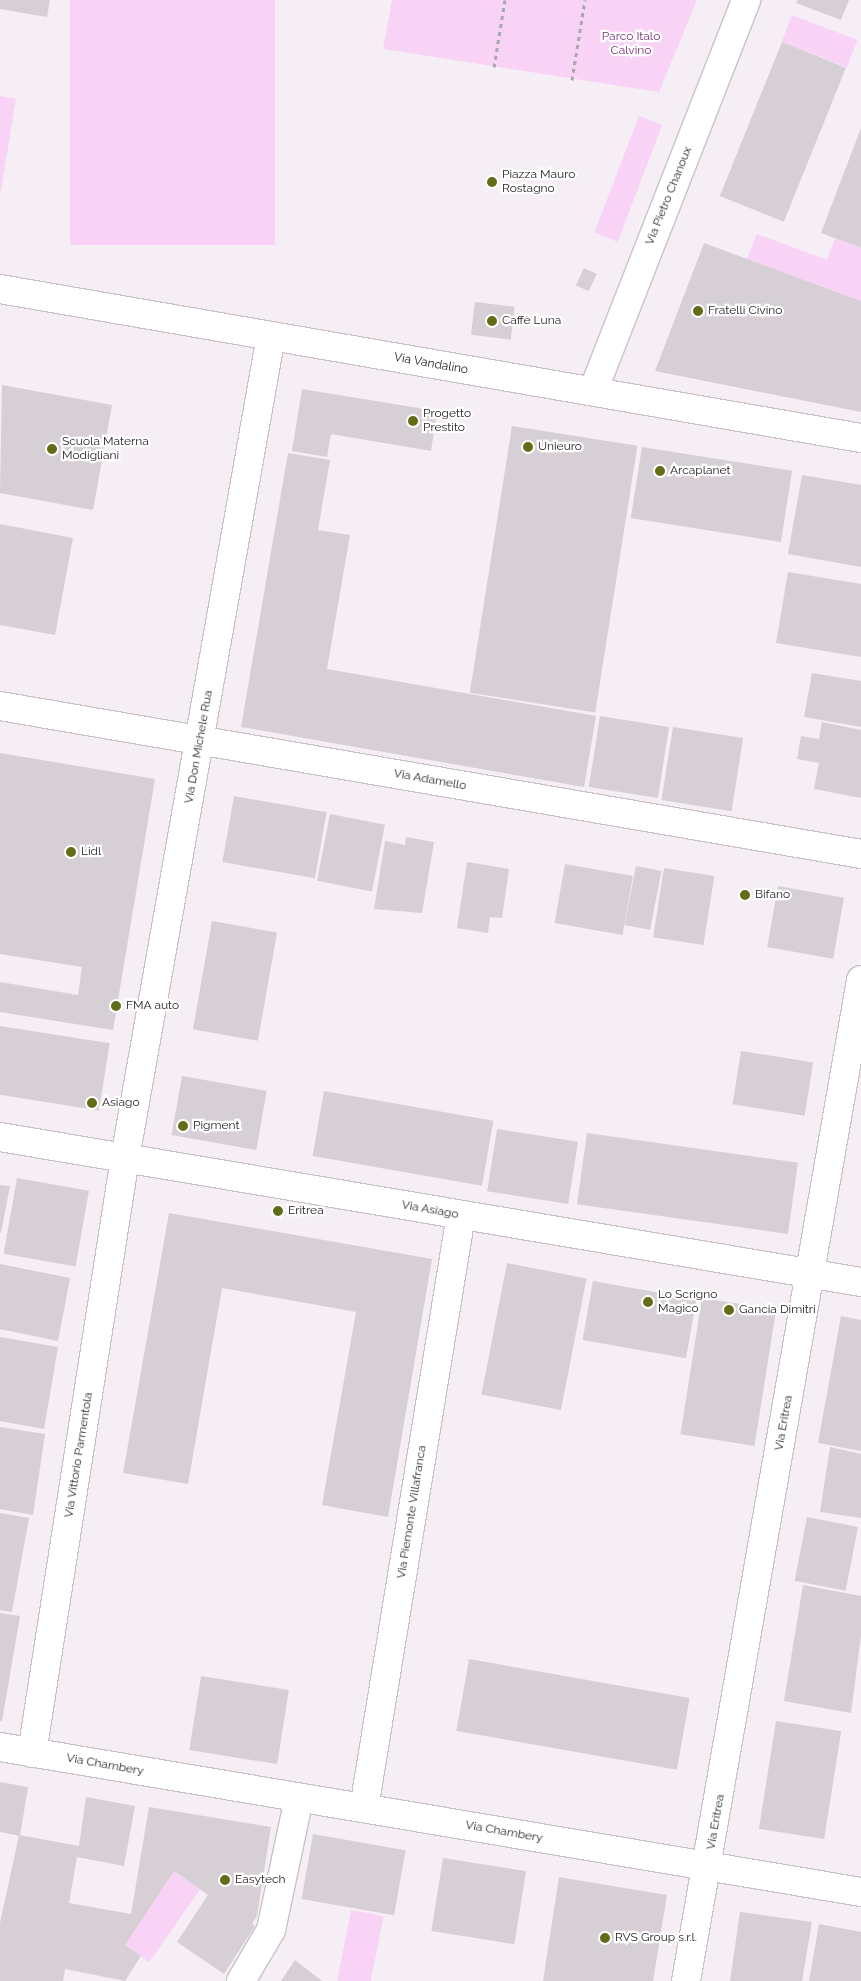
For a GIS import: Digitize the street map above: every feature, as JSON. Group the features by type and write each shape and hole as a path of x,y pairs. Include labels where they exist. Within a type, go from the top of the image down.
{"street":[{"name":"Via Pietro Chanoux","path":"593,391 746,0"},
{"name":"Via Vandalino","path":"0,289 861,438"},
{"name":"Via Don Michele Rua","path":"126,1158 271,336"},
{"name":"Via Adamello","path":"0,706 861,854"},
{"name":"Via Eritrea","path":"708,1866 861,980"},
{"name":"Via Asiago","path":"0,1137 861,1282"},
{"name":"Via Vittorio Parmentola","path":"32,1753 126,1158"},
{"name":"Via Piemonte Villafranca","path":"364,1808 461,1215"},
{"name":"Via Chambery","path":"0,1747 861,1892"},
{"path":"241,1981 271,1930 299,1798"},
{"path":"686,1981 708,1866"}],"path":[{"path":"494,67 505,0"},
{"path":"572,80 585,0"}],"green space":[{"path":"70,0 275,0 275,245 70,245"},
{"name":"Parco Italo Calvino","path":"392,0 697,0 659,92 383,49"},
{"path":"792,15 857,40 847,67 782,42"},
{"path":"0,96 16,99 0,196"},
{"path":"639,116 662,125 618,242 594,233"},
{"path":"757,234 827,260 835,239 861,248 861,301 747,259"},
{"path":"174,1871 200,1889 149,1962 123,1944"},
{"path":"351,1910 383,1916 371,1981 337,1981"}],"building":[{"path":"0,0 50,0 47,17 0,9"},
{"path":"798,0 849,0 841,20 796,3"},
{"path":"782,42 846,68 784,222 720,196"},
{"path":"861,128 861,248 821,233"},
{"path":"704,243 861,301 861,412 655,371"},
{"path":"584,268 597,274 589,291 576,285"},
{"name":"Caffè Luna","path":"475,302 515,307 511,340 471,335"},
{"name":"Scuola Materna Modigliani","path":"2,385 112,405 93,510 0,493"},
{"path":"302,389 437,411 431,451 331,434 327,457 292,451"},
{"path":"512,426 637,446 595,713 470,693"},
{"path":"642,447 792,471 781,542 631,518"},
{"path":"288,453 330,460 318,530 350,535 327,669 596,716 584,787 241,727"},
{"path":"802,475 861,485 861,567 788,554"},
{"path":"0,524 73,538 55,635 0,625"},
{"path":"788,572 861,584 861,657 776,643"},
{"path":"812,673 861,681 861,727 804,717"},
{"path":"600,716 669,727 658,798 589,787"},
{"path":"822,722 861,730 861,798 814,789 819,763 797,759 801,736 819,739"},
{"path":"673,727 743,738 732,811 661,800"},
{"name":"Lidl","path":"0,753 155,779 113,1030 0,1012 0,982 78,995 82,967 0,954"},
{"path":"234,796 327,812 315,878 222,862"},
{"path":"330,814 385,825 372,891 317,881"},
{"path":"406,837 434,842 422,913 374,909 385,841 405,845"},
{"path":"467,862 509,869 502,918 490,917 488,933 457,928"},
{"path":"565,864 633,876 623,935 555,923"},
{"path":"636,866 662,871 650,930 625,925"},
{"path":"664,868 714,876 703,945 653,937"},
{"path":"778,886 844,898 833,959 767,947"},
{"path":"212,921 277,932 258,1041 193,1029"},
{"path":"0,1026 110,1043 99,1111 0,1095"},
{"path":"741,1051 813,1062 805,1116 733,1104"},
{"path":"182,1076 267,1091 256,1150 172,1135"},
{"path":"324,1091 493,1121 482,1186 313,1156"},
{"path":"497,1129 578,1142 568,1204 487,1191"},
{"path":"587,1133 798,1163 788,1234 577,1204"},
{"path":"17,1178 89,1191 76,1267 4,1254"},
{"path":"0,1185 10,1186 1,1233 0,1233"},
{"path":"169,1213 432,1259 388,1517 322,1505 356,1312 222,1288 188,1484 123,1473"},
{"path":"507,1263 587,1278 561,1410 481,1395"},
{"path":"0,1264 70,1278 58,1341 0,1329"},
{"path":"593,1281 696,1299 686,1358 583,1340"},
{"path":"702,1298 776,1310 754,1446 680,1434"},
{"path":"841,1316 861,1320 861,1451 818,1443"},
{"path":"0,1337 58,1347 44,1429 0,1421"},
{"path":"0,1427 45,1434 33,1515 0,1509"},
{"path":"830,1447 861,1454 861,1518 820,1512"},
{"path":"0,1513 29,1518 12,1612 0,1610"},
{"path":"807,1517 858,1527 846,1591 795,1581"},
{"path":"803,1585 861,1596 861,1635 851,1713 784,1701"},
{"path":"0,1613 20,1616 2,1721 0,1721"},
{"path":"469,1659 690,1698 677,1770 456,1731"},
{"path":"201,1676 289,1690 277,1764 189,1750"},
{"path":"776,1721 841,1731 824,1839 759,1829"},
{"path":"0,1782 28,1787 20,1836 0,1832"},
{"path":"86,1797 135,1806 124,1866 77,1857 69,1903 131,1914 149,1807 271,1827 257,1916 252,1924 255,1926 224,1974 177,1942 208,1895 174,1871 125,1945 141,1956 125,1981 65,1969 63,1981 0,1981 0,1923 19,1835 79,1846"},
{"path":"313,1834 406,1850 394,1915 302,1899"},
{"path":"443,1858 526,1871 514,1944 431,1931"},
{"name":"RVS Group s.r.l.","path":"559,1877 667,1895 653,1981 543,1981"},
{"path":"740,1912 812,1922 802,1981 730,1981"},
{"path":"819,1924 861,1932 861,1981 809,1981"},
{"path":"295,1960 322,1981 281,1981"}],"place":[{"name":"Piazza Mauro Rostagno","path":"492,182"},
{"name":"Fratelli Civino","path":"698,311"},
{"name":"Caffè Luna","path":"492,321"},
{"name":"Progetto Prestito","path":"413,421"},
{"name":"Unieuro","path":"528,447"},
{"name":"Scuola Materna Modigliani","path":"52,449"},
{"name":"Arcaplanet","path":"660,471"},
{"name":"Lidl","path":"71,852"},
{"name":"Bifano","path":"745,895"},
{"name":"FMA auto","path":"116,1006"},
{"name":"Asiago","path":"92,1103"},
{"name":"Pigment","path":"183,1126"},
{"name":"Eritrea","path":"278,1211"},
{"name":"Lo Scrigno Magico","path":"648,1302"},
{"name":"Gancia Dimitri","path":"729,1310"},
{"name":"Easytech","path":"225,1880"},
{"name":"RVS Group s.r.l.","path":"605,1938"}]}
